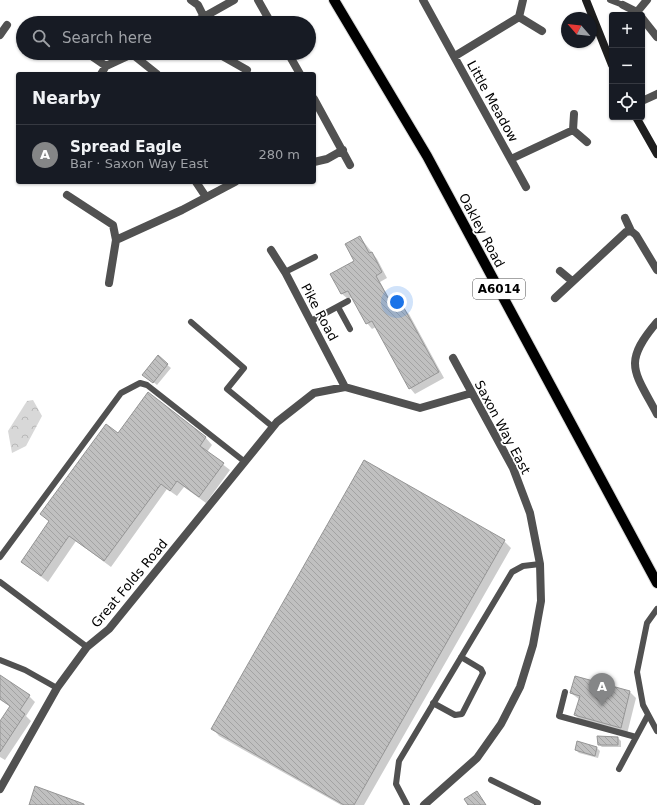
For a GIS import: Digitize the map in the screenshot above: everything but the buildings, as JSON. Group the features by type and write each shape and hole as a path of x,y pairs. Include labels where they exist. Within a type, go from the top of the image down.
{"main road":[{"name":"Oakley Road","path":"334,0 427,156 657,583"}],"street":[{"path":"191,0 198,5 203,16"},
{"path":"207,16 234,0"},
{"path":"258,0 267,16"},
{"name":"Little Meadow","path":"424,0 526,187"},
{"path":"523,0 519,17 542,31"},
{"path":"586,0 609,58"},
{"path":"641,12 647,0"},
{"path":"623,5 635,12"},
{"name":"Little Meadow","path":"454,56 519,17"},
{"path":"645,21 657,37"},
{"path":"0,35 7,25"},
{"path":"97,60 106,66"},
{"path":"102,72 106,66 118,60"},
{"path":"141,60 155,72"},
{"path":"229,60 247,70"},
{"path":"292,60 299,72"},
{"path":"645,100 657,94"},
{"path":"316,103 350,164"},
{"path":"574,114 573,130 587,142"},
{"path":"638,120 657,154"},
{"name":"Little Meadow","path":"510,158 573,130"},
{"path":"316,162 327,159 343,150"},
{"path":"197,184 206,197"},
{"path":"116,240 231,184"},
{"path":"67,196 114,225 116,240 109,284"},
{"path":"624,218 631,231 640,240 657,270"},
{"path":"555,298 620,237 626,232 631,231"},
{"name":"Pike Road","path":"271,250 285,272 345,387"},
{"path":"560,271 572,281"},
{"path":"657,322 639,346 634,361 635,374 657,414"},
{"name":"Saxon Way East","path":"424,805 478,758 501,724 520,687 534,645 541,601 540,564 530,512 514,468 453,358"},
{"path":"345,387 420,408 472,393"},
{"name":"Great Folds Road","path":"0,786 52,701 57,688 87,647 109,629 275,424 314,393 345,387"}],"lane":[{"path":"610,0 623,5"},
{"path":"285,272 315,257"},
{"path":"310,321 348,301"},
{"path":"338,307 350,329"},
{"path":"191,322 244,368 227,389 275,424"},
{"path":"0,557 121,393 140,383 147,385 245,462"},
{"path":"407,805 396,784 399,761 512,572 523,566 540,564"},
{"path":"0,582 87,647"},
{"path":"657,609 647,623 637,672 643,705 657,731"},
{"path":"434,703 455,715 462,714 483,673 481,669 461,657"},
{"path":"0,660 26,670 57,688"},
{"path":"565,692 559,716 636,737"},
{"path":"619,768 648,715"},
{"path":"491,780 540,804"}],"green space":[{"path":"33,400 42,416 26,446 12,453 8,431 27,401"}],"place":[{"name":"Spread Eagle","path":"602,706"}]}
